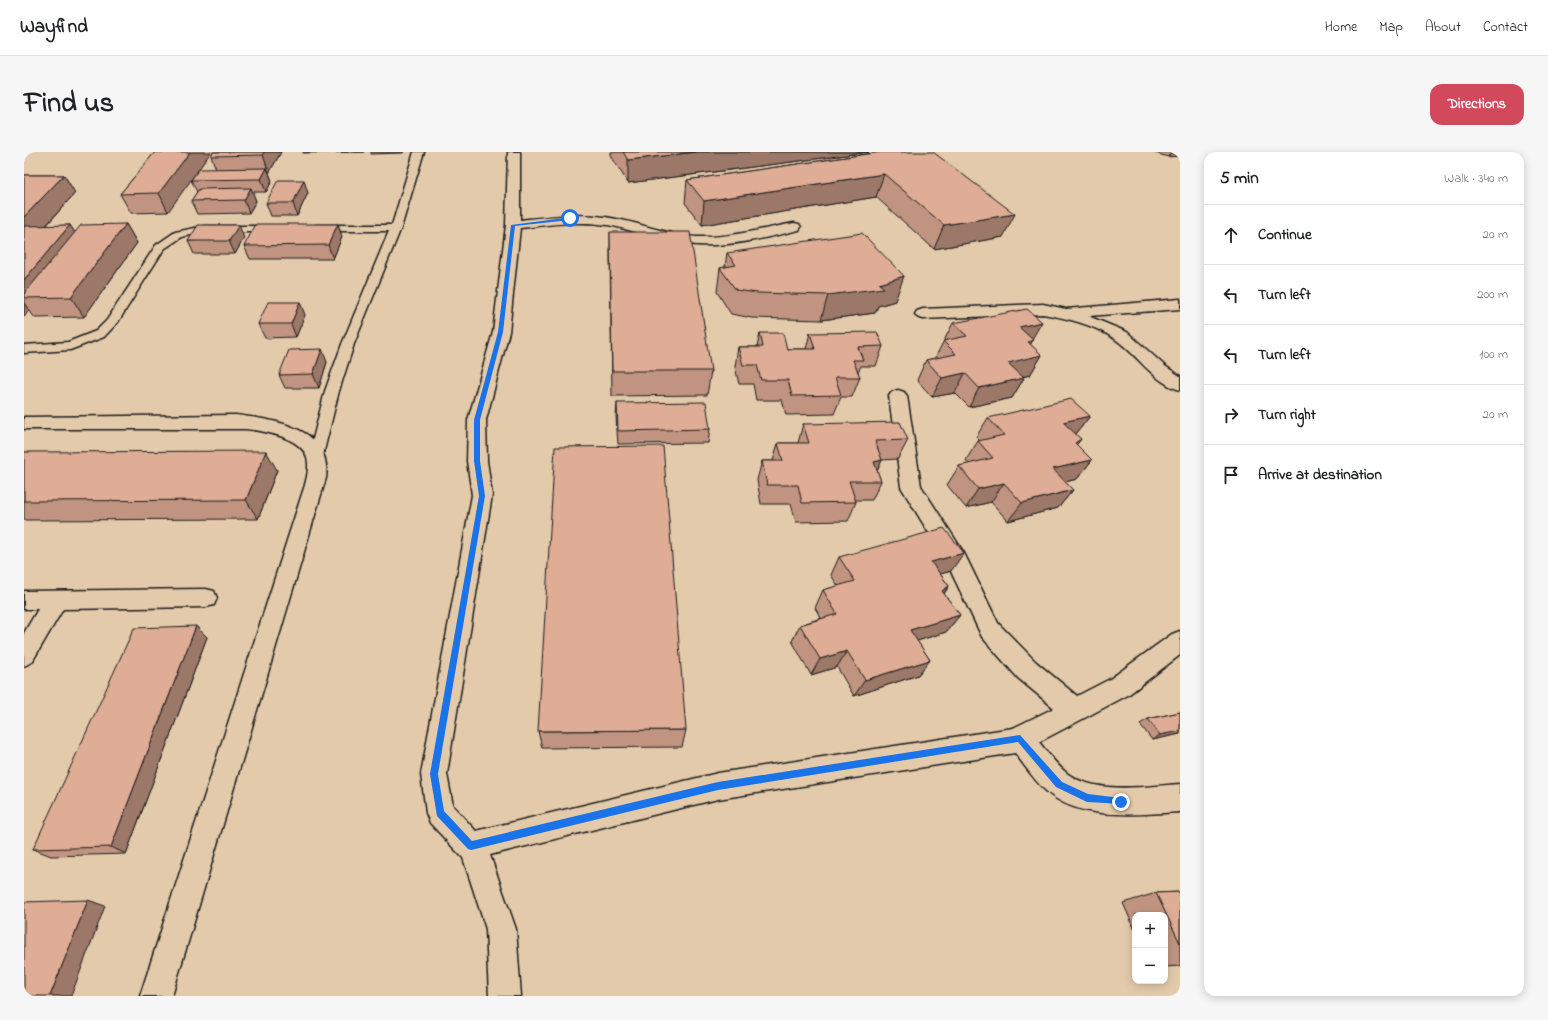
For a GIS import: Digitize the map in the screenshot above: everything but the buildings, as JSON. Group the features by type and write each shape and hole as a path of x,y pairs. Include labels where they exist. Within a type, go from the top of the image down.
{"street":[{"path":"505,996 501,930 474,849 440,813 434,774 482,496 477,461 477,420 501,332 513,225 514,152"},
{"path":"513,225 583,218 608,221 667,237 699,241 734,239 794,227"},
{"path":"1063,312 1180,304"},
{"path":"923,314 1043,309 1063,312 1095,323 1121,335 1159,370 1180,384"},
{"path":"898,396 911,487 956,559 990,630 1027,670 1074,710"},
{"path":"24,423 236,421 270,426 298,438 310,446 316,455 318,467 311,499 156,996"},
{"path":"24,600 206,598"},
{"path":"24,655 56,600"},
{"path":"471,846 718,786 1020,738 1120,687 1180,640"},
{"path":"1020,738 1059,784 1087,798 1121,802 1180,798"}],"lane":[{"path":"316,455 332,391 348,344 396,228 419,152"},
{"path":"24,349 70,346 100,334 112,322 160,247 179,234 205,229 292,228"},
{"path":"308,228 396,228"}],"route":[{"path":"570,218 513,225 501,332 477,420 477,461 482,496 434,774 440,813 471,846 718,786 1018,740 1020,738 1059,784 1087,798 1121,802"}]}
